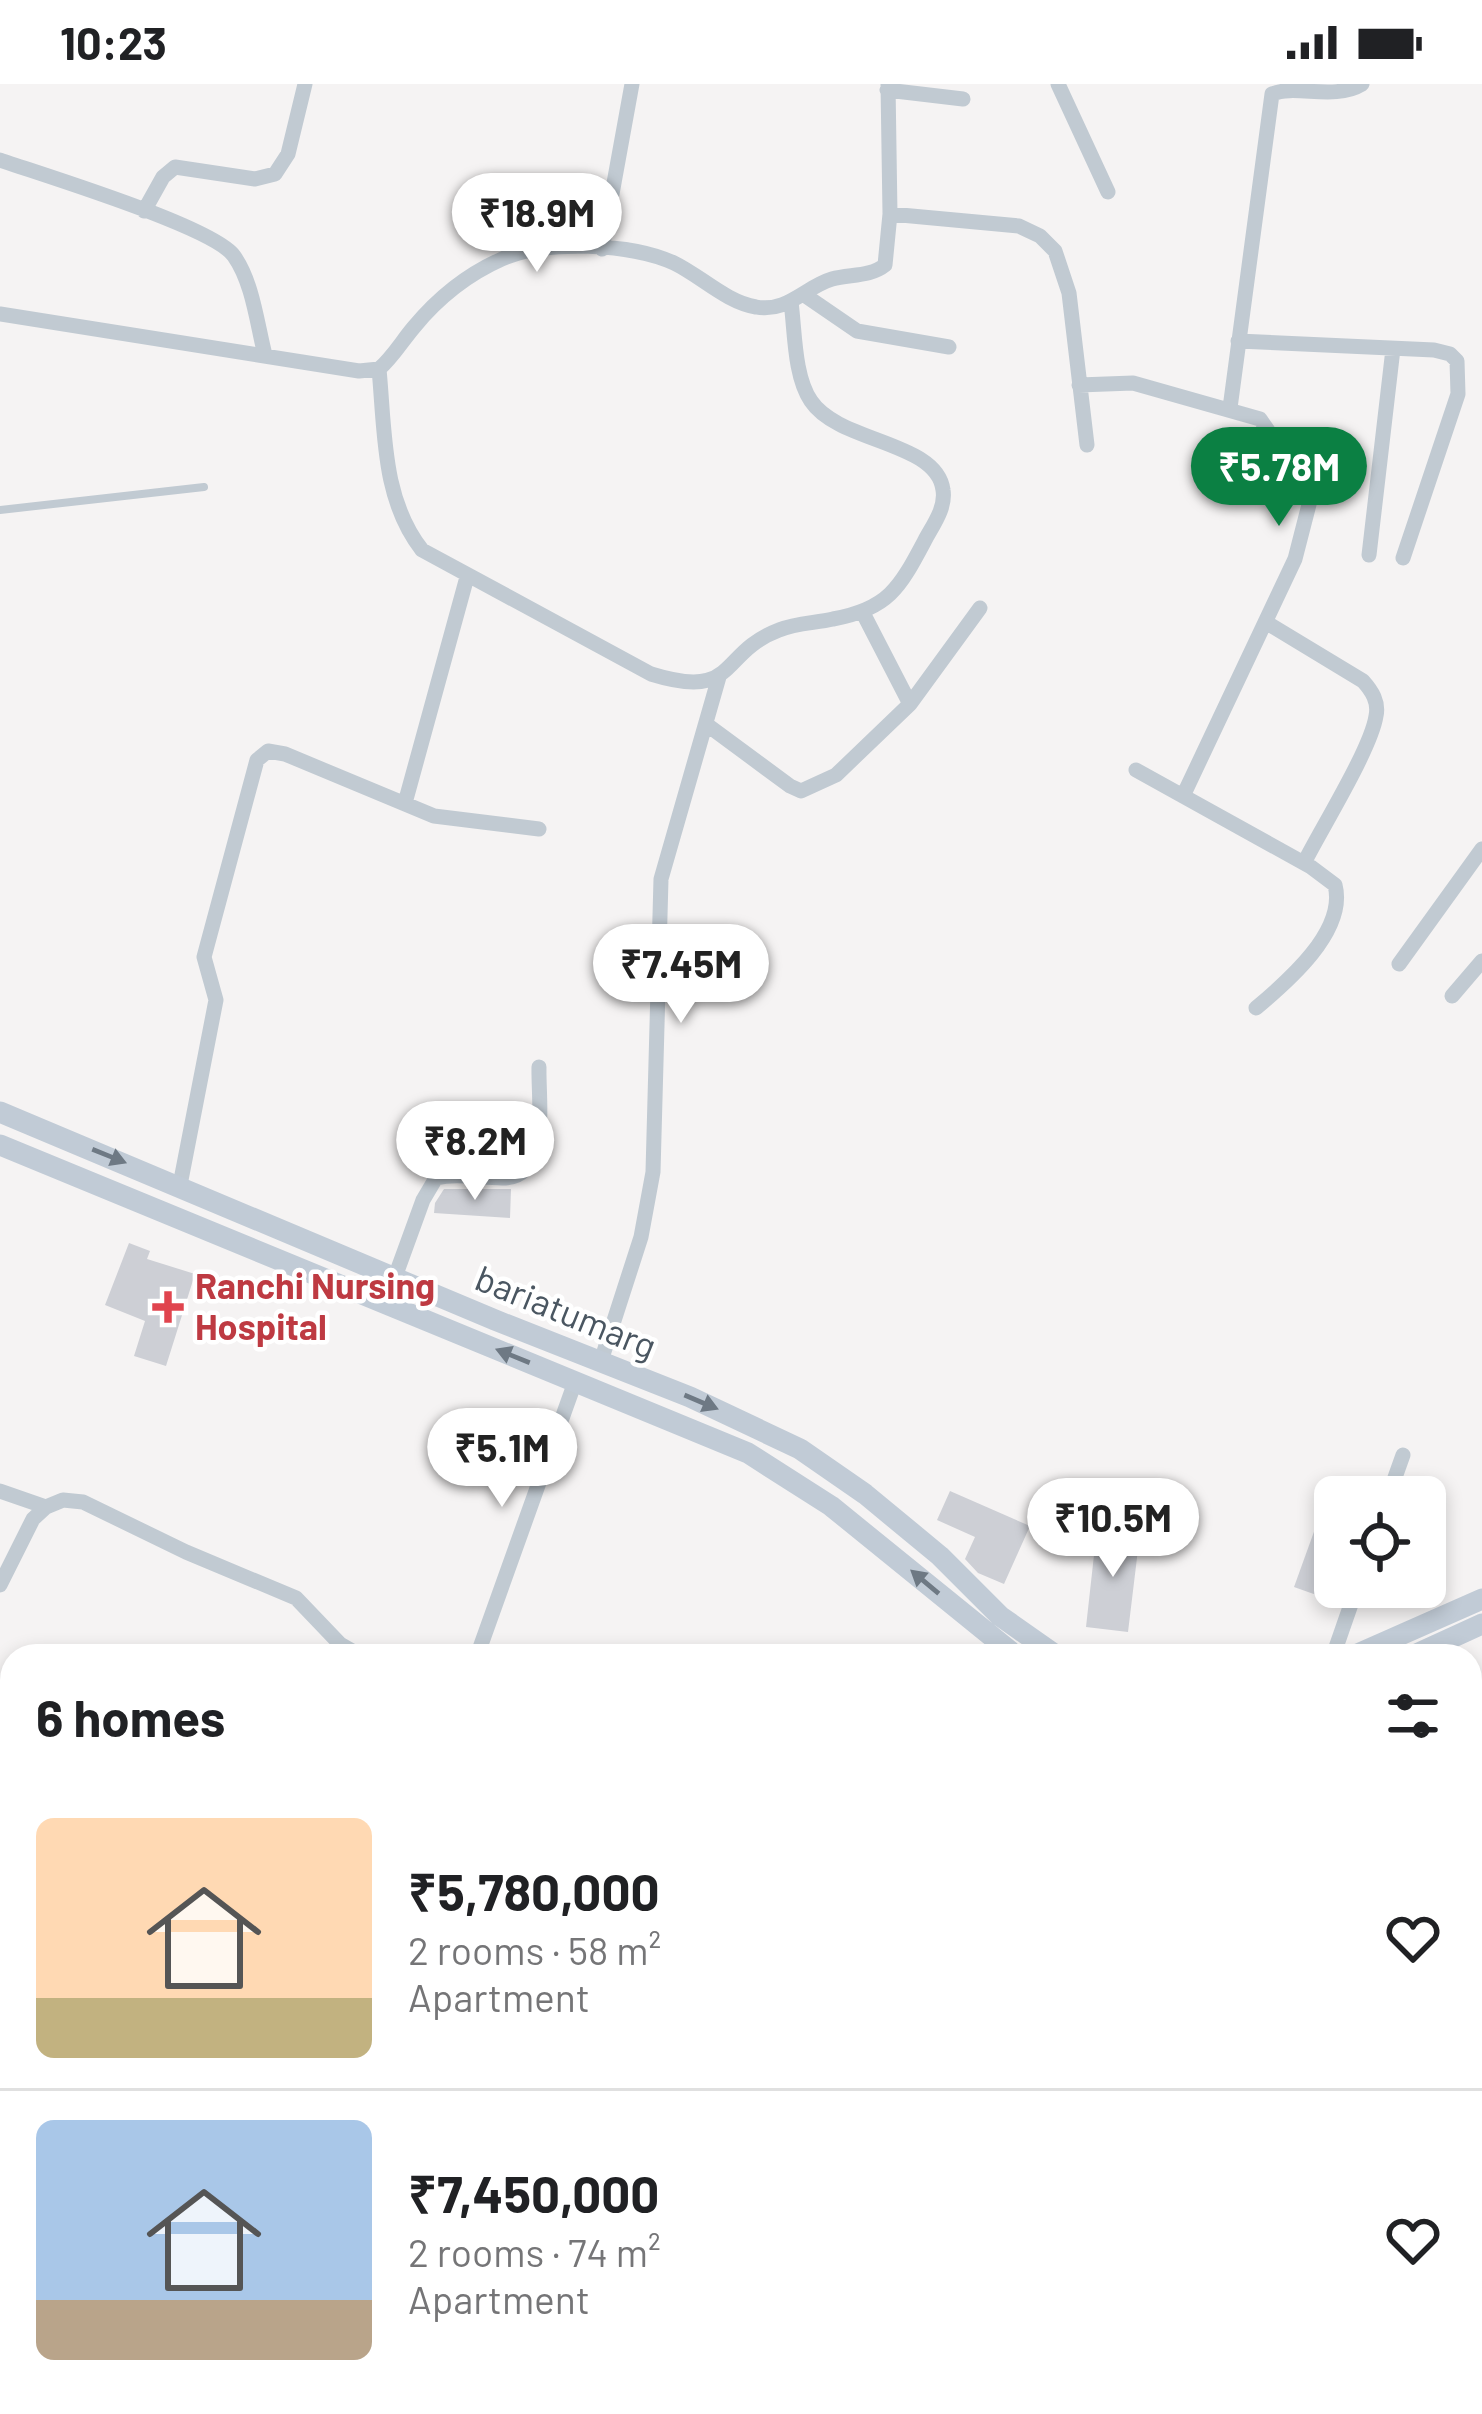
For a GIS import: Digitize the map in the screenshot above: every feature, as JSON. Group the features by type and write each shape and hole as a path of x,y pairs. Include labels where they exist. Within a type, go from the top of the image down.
{"main road":[{"name":"bariatumarg","path":"0,1112 730,1414 832,1468 940,1556 1000,1616 1041,1644"},
{"name":"bariatumarg","path":"0,1145 748,1453 796,1480 1001,1644"},
{"path":"1380,1644 1482,1599"},
{"path":"1438,1644 1482,1624"}],"street":[{"path":"143,211 163,177 175,167 255,179 275,174 288,154 305,84"},
{"path":"602,249 632,84"},
{"path":"1058,84 1108,192"},
{"path":"1230,408 1272,94 1287,85 1340,92 1362,84"},
{"path":"797,298 803,382 811,401 837,424 926,461 938,472 944,488 944,504 902,582 884,602 862,613 776,630 719,677 694,684 651,674 467,577 422,550 398,511 390,485 379,370 440,299 504,258 532,250 650,254 755,307 797,298 831,279 880,270 889,257 887,87 963,99"},
{"path":"0,160 208,236 236,258 265,355"},
{"path":"890,214 1019,226 1040,236 1055,251 1064,272 1087,446"},
{"path":"797,298 857,331 950,347"},
{"path":"0,314 359,371 379,370"},
{"path":"1238,341 1450,354 1460,375 1458,394 1403,558"},
{"path":"1369,555 1394,349"},
{"path":"1079,385 1133,382 1264,422 1272,470 1303,476 1313,489 1301,543 1268,623 1183,796"},
{"path":"405,803 467,577"},
{"path":"706,724 801,791 836,775 910,704 980,608"},
{"path":"862,613 910,704"},
{"path":"1268,623 1364,681 1376,705 1371,732 1304,863"},
{"path":"602,1361 647,1209 653,1172 661,879 719,677"},
{"path":"180,1185 216,1000 204,957 257,760 268,751 285,754 456,821 539,829"},
{"path":"1136,770 1335,885 1335,911 1299,971 1256,1008"},
{"path":"1399,964 1482,849"},
{"path":"1452,996 1482,961"},
{"path":"395,1277 436,1178 508,1178 528,1168 538,1136 538,1067"},
{"path":"481,1644 575,1382"},
{"path":"1396,1476 1403,1455"},
{"path":"0,1491 46,1507"},
{"path":"0,1585 24,1532 46,1507 63,1500 83,1502 296,1598 340,1644"},
{"path":"1338,1644 1350,1608"}],"lane":[{"path":"0,510 204,487"}],"building":[{"path":"444,1189 511,1189 510,1218 434,1213"},
{"path":"129,1243 150,1251 147,1259 195,1274 166,1366 134,1356 145,1321 105,1305"},
{"path":"950,1491 1030,1526 1004,1584 978,1573 965,1559 975,1537 937,1520"},
{"path":"1097,1528 1140,1533 1128,1632 1086,1627"},
{"path":"1314,1532 1314,1594 1294,1587"}],"place":[{"name":"Ranchi Nursing Hospital","path":"168,1307"}]}
